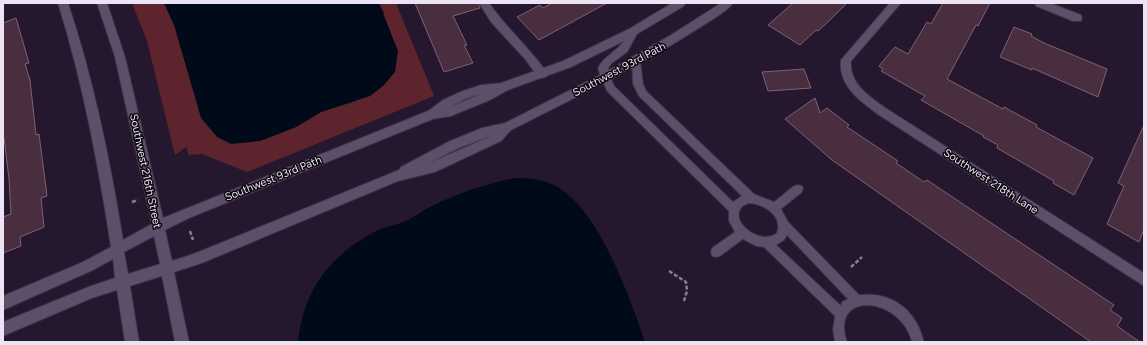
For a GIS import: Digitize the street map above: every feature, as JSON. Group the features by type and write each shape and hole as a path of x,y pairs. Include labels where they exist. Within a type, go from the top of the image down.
{"street":[{"path":"63,3 75,36 85,77 111,201 132,342"},
{"name":"Southwest 216th Street","path":"102,3 120,57 182,342"},
{"name":"Southwest 93rd Path","path":"3,303 88,266 158,227 432,114 447,112 486,97 504,87 542,74 587,55 633,32 680,3"},
{"name":"Southwest 93rd Path","path":"3,329 81,296 205,256 398,176 430,168 445,162 496,138 507,127 636,61 689,30 728,3"},
{"name":"Southwest 218th Lane","path":"896,3 848,56 845,62 846,74 854,88 883,111 1144,280"},
{"path":"1040,3 1077,18"},
{"path":"489,5 542,74"},
{"path":"606,77 603,68 605,63 626,48 633,32"}],"lane":[{"path":"636,61 638,84 642,93 751,198 768,203 774,208 780,214 784,225 857,301"},
{"path":"606,77 610,88 734,209"},
{"path":"774,208 798,189"},
{"path":"751,198 740,201 734,209 734,223 743,233 754,240 767,243 841,314"},
{"path":"767,243 779,239 784,225"},
{"path":"716,252 743,233"},
{"path":"842,342 838,325 841,314 848,306 857,301 868,298 881,300 904,314 913,326 918,342"}],"path":[{"path":"132,202 138,200"},
{"path":"190,231 193,240"},
{"path":"851,267 862,257"},
{"path":"669,271 686,282 687,291 684,301"}],"shaded area":[{"path":"132,3 164,3 174,25 260,141 296,127 321,112 356,101 384,12 379,3 396,3 434,96 247,172 202,154 189,155 186,147 175,155 147,41"}],"water":[{"path":"164,3 379,3 398,51 395,72 383,86 370,96 321,112 296,127 260,141 231,144 217,137 201,118 174,25"},
{"path":"515,178 535,179 547,182 559,188 578,205 591,221 603,240 623,283 645,342 298,342 301,323 313,290 322,276 345,251 376,231 408,220 442,201 473,189"}],"building":[{"path":"415,3 478,3 480,8 453,16 467,45 464,45 473,63 444,72"},
{"path":"552,3 607,3 539,40 517,17 540,5 543,8"},
{"path":"793,3 847,3 818,31 816,30 800,45 768,25"},
{"path":"943,3 990,3 978,26 976,25 947,79 1003,109 1004,107 1037,125 1036,127 1093,158 1074,195 1053,183 1054,181 997,148 998,145 983,137 984,136 921,100 925,96 881,71 883,69 879,66 895,47 908,54 927,22 931,24"},
{"path":"16,18 29,63 25,64 30,80 36,135 39,134 47,196 41,198 44,227 20,237 21,246 3,253 3,217 11,214 9,179 4,138 3,139 3,23"},
{"path":"1014,27 1032,34 1031,36 1044,43 1107,69 1098,97 1032,68 1032,70 1000,57"},
{"path":"804,69 811,88 768,91 762,72"},
{"path":"815,98 820,113 827,108 849,125 847,127 898,161 896,163 924,182 927,180 1114,305 1110,310 1122,318 1117,326 1140,342 1091,342 832,160 785,119"},
{"path":"1144,125 1144,229 1139,242 1107,224 1124,186 1118,183"}]}
